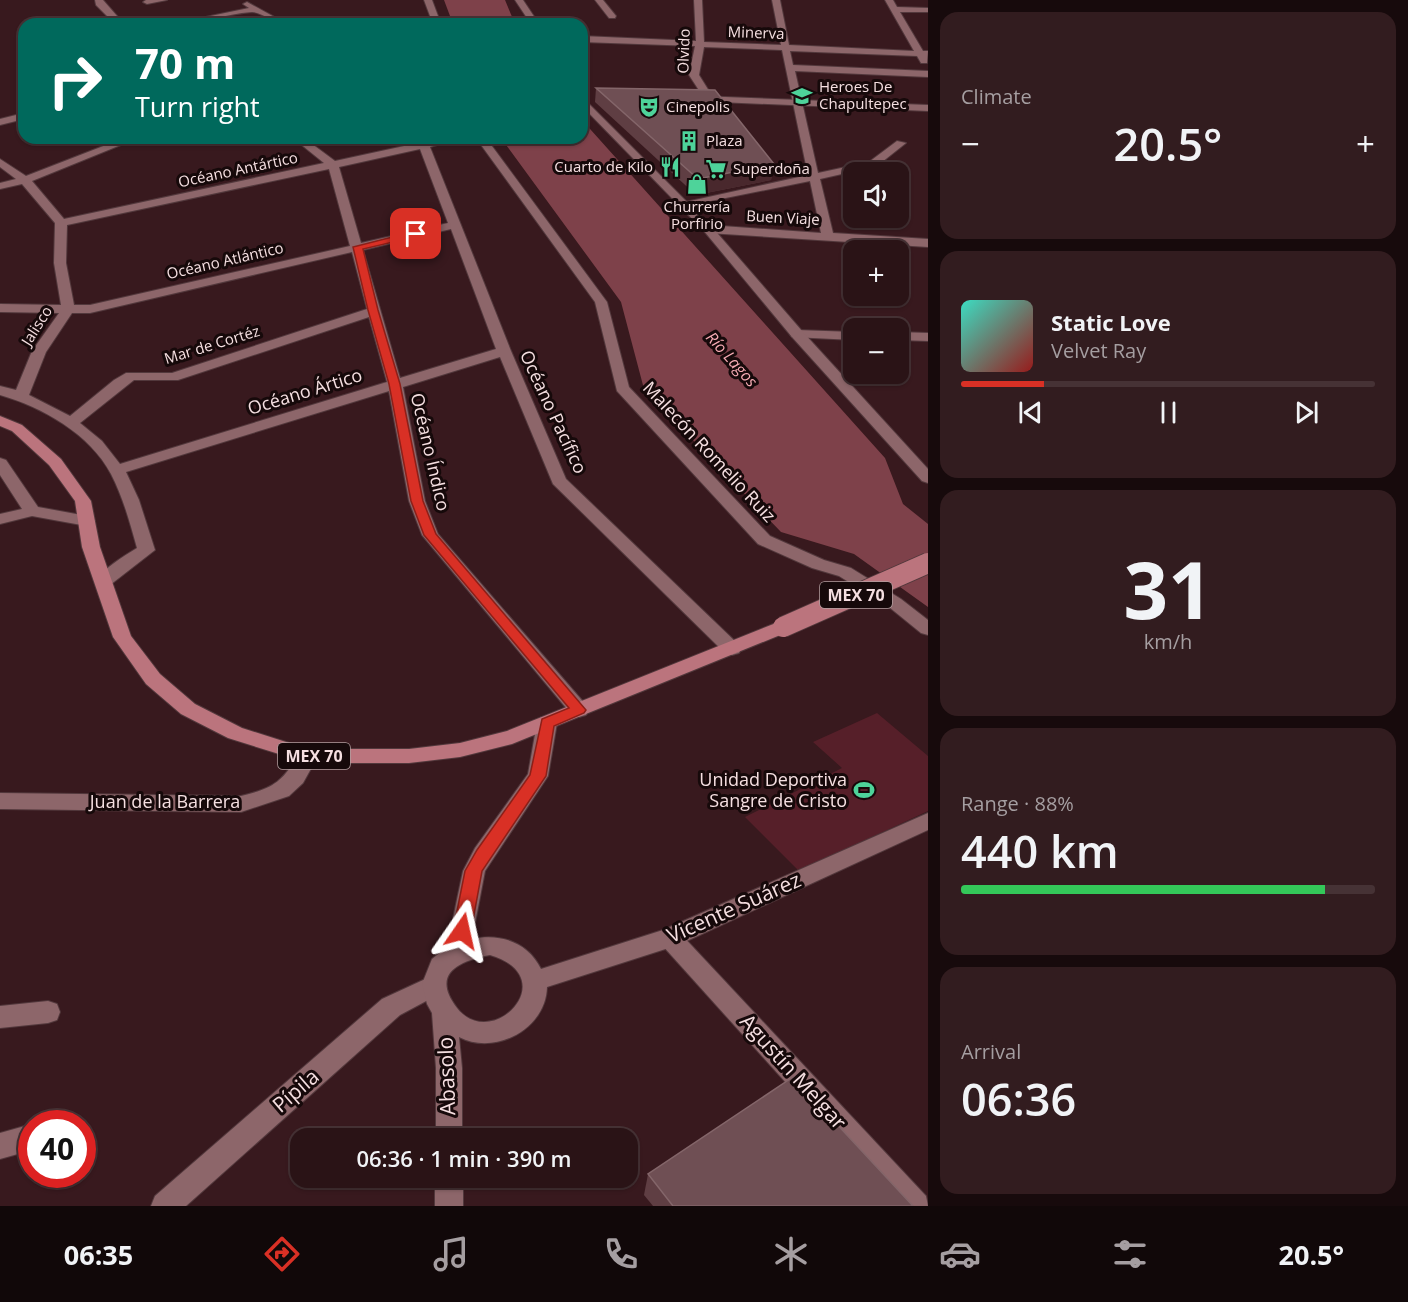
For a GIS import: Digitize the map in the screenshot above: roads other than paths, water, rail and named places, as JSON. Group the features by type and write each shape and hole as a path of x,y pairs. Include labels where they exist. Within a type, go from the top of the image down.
{"main road":[{"name":"MEX 70","path":"0,420 17,428 55,462 83,501 91,547 122,637 153,679 188,709 235,733 308,756 408,756 460,750 512,737 732,649 928,563"}],"street":[{"path":"99,0 114,18"},
{"path":"147,3 163,0"},
{"path":"240,0 273,18"},
{"path":"428,0 435,18"},
{"path":"519,0 531,18"},
{"path":"599,0 612,16"},
{"name":"Olvido","path":"698,0 700,44 694,75 709,99"},
{"path":"776,0 796,101 828,236"},
{"path":"889,0 924,53 928,68"},
{"path":"208,18 257,9"},
{"path":"894,9 928,10"},
{"name":"Minerva","path":"588,39 924,53"},
{"path":"789,68 928,74"},
{"path":"686,98 928,108"},
{"path":"588,100 708,229 797,334 928,478"},
{"path":"0,122 18,118"},
{"path":"685,205 873,164 901,143"},
{"path":"0,186 25,180 118,144"},
{"path":"305,144 333,165"},
{"name":"Océano Antártico","path":"61,223 333,165 412,144"},
{"name":"Océano Pacífico","path":"424,144 504,351 560,481 732,649"},
{"name":"Malecón Romelio Ruiz","path":"485,144 601,302 622,388 764,540 818,564 845,572 895,603 928,629"},
{"path":"0,162 25,180 61,223 60,263 68,307"},
{"name":"Océano Índico","path":"333,165 395,384 417,501 430,535 579,710"},
{"name":"Océano Atlántico","path":"0,308 90,309 455,225"},
{"name":"Buen Viaje","path":"708,229 928,243"},
{"name":"Jalisco","path":"21,396 39,351 62,321 68,307"},
{"name":"Mar de Cortéz","path":"72,422 119,383 131,376 173,377 373,310"},
{"path":"797,334 843,336"},
{"path":"909,336 928,337"},
{"name":"Océano Ártico","path":"117,470 504,351"},
{"path":"0,390 21,396 72,422 117,470 134,507 146,550 123,564 104,581"},
{"path":"0,463 32,511"},
{"path":"0,519 32,511 87,521"},
{"path":"458,951 474,871 483,854 538,776 547,723"},
{"name":"Juan de la Barrera","path":"0,801 241,804 276,796 298,777 308,756"},
{"name":"Vicente Suárez","path":"535,981 670,938 928,821"},
{"name":"Agustín Melgar","path":"670,938 916,1206"},
{"path":"490,945 506,949 519,956 529,967 535,981 536,995 530,1008 520,1020 507,1028 490,1032 473,1031 456,1024 444,1014 436,1001 434,985 437,972 446,960 458,951 474,946 490,945"},
{"name":"Pípila","path":"165,1206 391,1007 434,985"},
{"path":"0,1017 48,1012"},
{"name":"Abasolo","path":"444,1014 449,1068 449,1128"},
{"path":"0,1146 18,1141"},
{"path":"448,1206 449,1188"}],"water":[{"path":"444,0 505,0 512,18 451,18"},
{"name":"Río Lagos","path":"588,127 885,458 903,504 928,524 928,607 854,554 781,532 644,389 621,302 505,144 588,144"}],"place":[{"name":"Heroes De Chapultepec","path":"802,96"},
{"name":"Cinepolis","path":"649,107"},
{"name":"Plaza","path":"689,141"},
{"name":"Cuarto de Kilo","path":"670,167"},
{"name":"Superdoña","path":"716,169"},
{"name":"Churrería Porfirio","path":"697,184"},
{"name":"Unidad Deportiva Sangre de Cristo","path":"864,790"}]}
